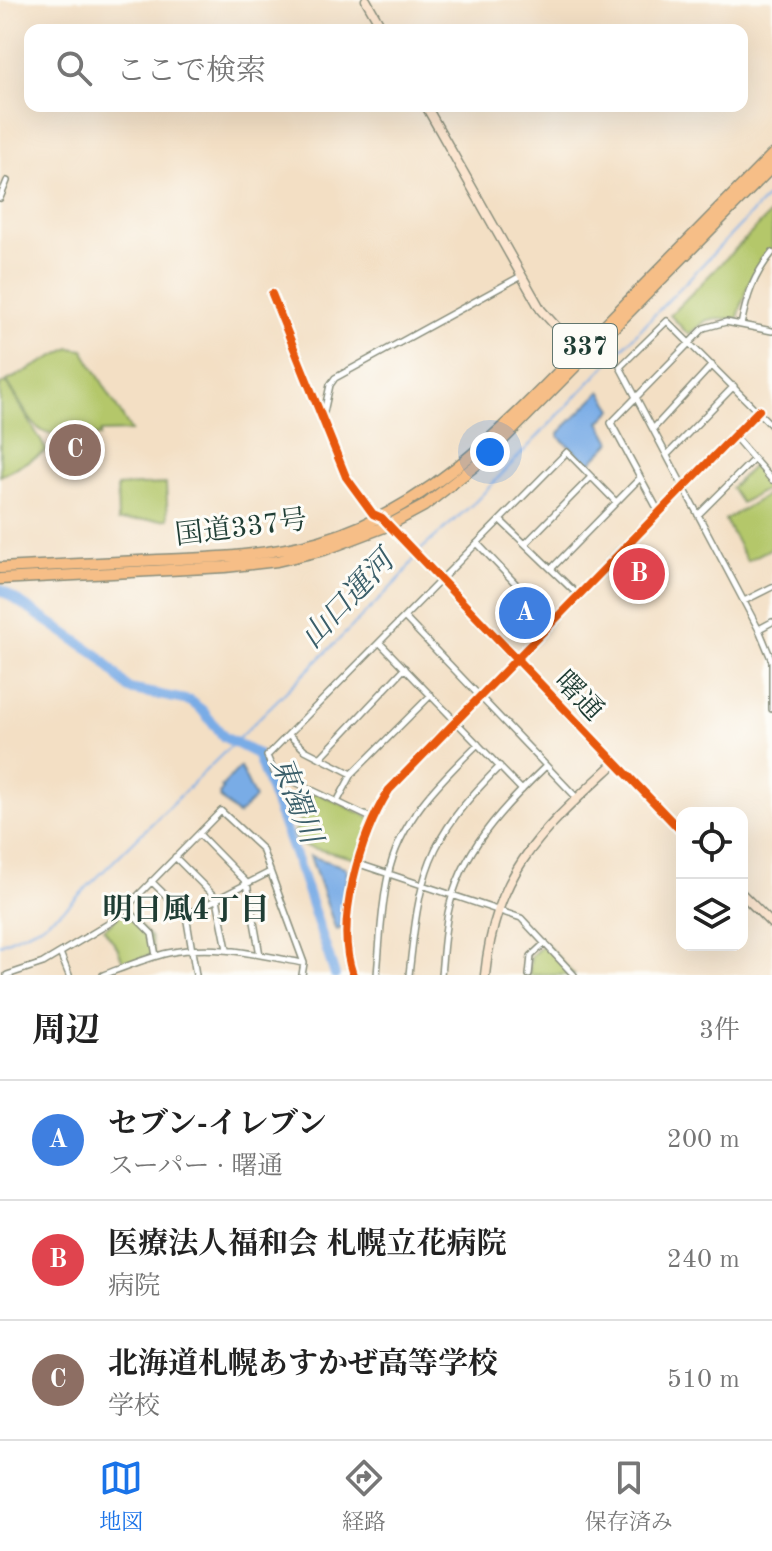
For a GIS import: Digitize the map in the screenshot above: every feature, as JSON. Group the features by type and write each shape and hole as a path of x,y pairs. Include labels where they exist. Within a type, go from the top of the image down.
{"highway":[{"name":"国道337号","path":"0,579 225,567 277,561 324,550 424,506 485,458 772,155"},
{"name":"国道337号","path":"581,354 772,167"},
{"name":"国道337号","path":"0,568 223,557 275,551 385,522"}],"street":[{"path":"366,0 380,24"},
{"path":"429,112 541,310 581,354"},
{"path":"0,198 7,181"},
{"path":"741,325 748,289 772,253"},
{"path":"323,417 330,385 335,378 521,276"},
{"path":"272,294 346,477 373,514 385,522"},
{"path":"772,426 667,321 620,367 759,629 772,661 772,709"},
{"path":"659,512 611,423 704,328 719,323 772,331"},
{"path":"653,429 713,365"},
{"path":"667,455 734,386"},
{"path":"353,975 345,954 356,863 373,819 389,790 759,410"},
{"path":"734,436 772,480"},
{"path":"373,819 274,772 267,756 567,452 616,502"},
{"path":"698,515 754,459"},
{"path":"525,544 591,477"},
{"path":"551,569 640,478"},
{"path":"500,520 578,595"},
{"name":"曙通","path":"385,522 676,826"},
{"path":"477,543 552,622"},
{"path":"744,601 772,587"},
{"path":"405,618 577,798"},
{"path":"759,629 772,622"},
{"path":"380,643 522,790"},
{"path":"320,758 405,668"},
{"path":"337,802 352,774 431,695"},
{"path":"289,735 305,750 352,774"},
{"path":"377,975 388,874 409,822 439,782 478,744"},
{"path":"485,975 497,910 524,855 577,798 615,763"},
{"path":"409,975 420,885 434,847 468,799 500,766"},
{"path":"441,975 448,911 463,869 482,834 546,766"},
{"path":"7,975 43,963 113,921 221,811 262,849 304,963 302,975"},
{"path":"199,834 247,883 260,955"},
{"path":"175,857 217,899 227,949"},
{"path":"356,863 521,918 574,975"},
{"path":"186,915 270,872"},
{"path":"151,881 186,915 196,975"},
{"path":"748,900 772,924"},
{"path":"126,908 152,934 156,956"},
{"path":"529,975 531,956 545,943"},
{"path":"103,975 156,956 192,950 227,949 304,963"},
{"path":"60,953 69,975"}],"green space":[{"path":"772,212 772,250 750,281 738,318 707,320 689,334 686,332 670,315"},
{"path":"70,348 83,350 131,431 100,432 100,436 62,436 41,430 26,414 7,381"},
{"path":"6,382 47,451 0,476 0,385"},
{"path":"753,466 772,486 741,503 731,488"},
{"path":"166,484 168,519 118,521 117,486"},
{"path":"772,492 772,548 747,561 725,520"},
{"path":"314,791 373,819 357,859 300,845 294,834"},
{"path":"126,910 151,938 154,954 124,964 104,929"},
{"path":"545,943 574,975 529,975 531,956"}],"water":[{"path":"601,391 613,409 600,422 611,442 589,464 559,437 559,433"},
{"path":"240,767 255,798 238,815 220,798 220,793 221,787"},
{"path":"310,856 345,867 347,871 340,929 336,930"}],"waterway":[{"name":"山口運河","path":"417,553 475,502 772,192"},
{"name":"山口運河","path":"0,944 40,926 68,906 375,604 414,559"},
{"name":"東濁川","path":"0,589 99,656 129,689 190,701 202,710 224,737 257,754 335,975"}],"cycle path":[{"path":"272,294 346,477 373,514 382,518 676,826"},
{"path":"353,975 347,931 353,880 368,831 389,790 759,410"}],"place":[{"name":"北海道札幌あすかぜ高等学校","path":"75,450"},
{"name":"医療法人福和会 札幌立花病院","path":"639,574"},
{"name":"セブン-イレブン","path":"525,613"}],"district":[{"name":"明日風4丁目","path":"186,909"}]}
